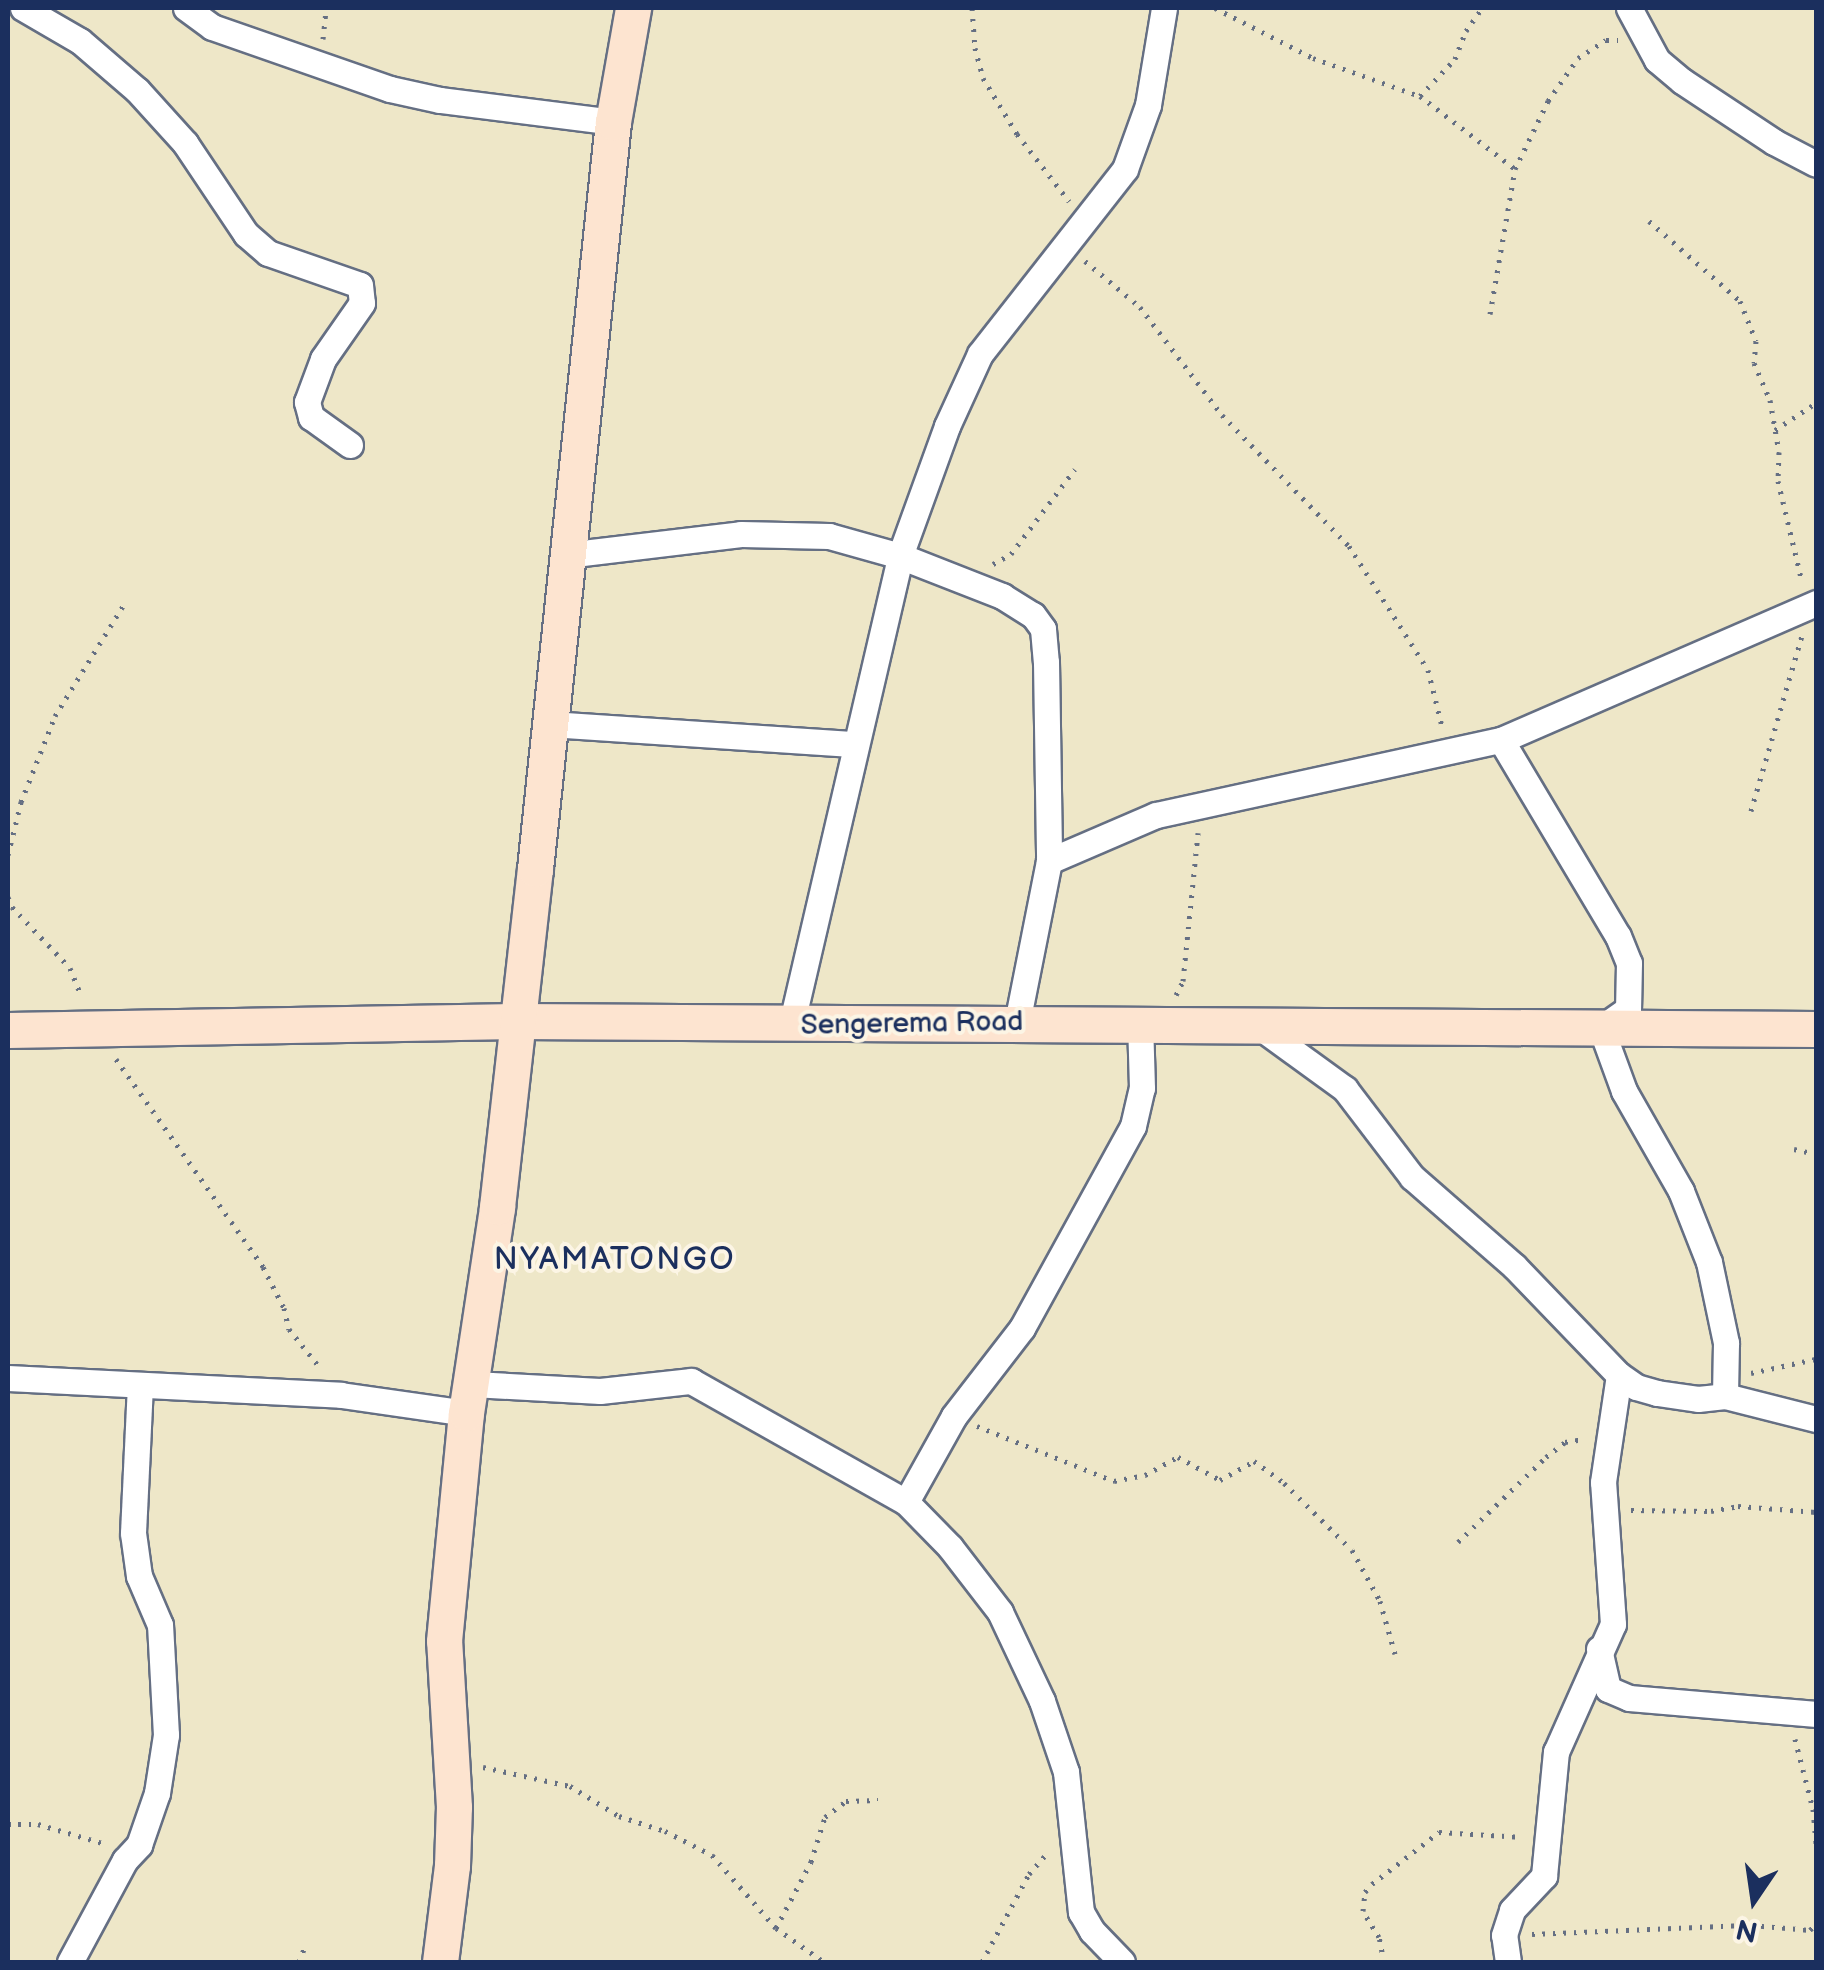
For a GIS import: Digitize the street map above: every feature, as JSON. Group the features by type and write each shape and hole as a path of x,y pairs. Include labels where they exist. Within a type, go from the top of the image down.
{"street":[{"path":"23,8 80,41 137,90 185,143 246,234 268,253 360,285 362,302 323,360 307,402 311,417 350,446"},
{"path":"186,8 212,27 390,89 612,122"},
{"path":"440,1962 452,1866 444,1641 551,724 612,122 632,8"},
{"path":"791,1026 900,556 947,426 980,354 1126,169 1148,105 1164,8"},
{"path":"1629,8 1658,60 1682,81 1774,142 1816,164"},
{"path":"566,555 740,534 788,533 870,544 1020,605 1043,629 1049,861 1017,1022"},
{"path":"1049,861 1156,815 1502,740 1813,604"},
{"path":"551,724 854,744"},
{"path":"1502,740 1618,936 1629,963 1628,1009 1602,1028 1624,1091 1681,1192 1710,1262 1724,1328 1725,1386"},
{"name":"Sengerema Road","path":"8,1030 517,1021 791,1026 1017,1022 1261,1028 1816,1029"},
{"path":"906,1502 954,1416 1022,1328 1133,1126 1152,1023"},
{"path":"1261,1028 1346,1088 1412,1177 1514,1266 1618,1375 1657,1393 1698,1399 1725,1386 1816,1419"},
{"path":"1508,1962 1504,1935 1512,1910 1544,1876 1556,1752 1599,1648 1613,1624 1603,1482 1606,1436 1618,1375"},
{"path":"8,1378 470,1399 691,1381 906,1502 950,1547 1000,1612 1042,1701 1066,1772 1081,1912 1092,1931 1122,1962"},
{"path":"70,1962 125,1860 139,1845 157,1793 166,1735 160,1625 138,1576 133,1533 140,1386"},
{"path":"1599,1648 1608,1689 1629,1698 1815,1714"}],"path":[{"path":"972,8 975,48 983,78 1016,134 1083,223"},
{"path":"1216,8 1312,58 1420,96 1515,168"},
{"path":"1420,96 1455,59 1466,31 1482,8"},
{"path":"1490,314 1515,168 1548,101 1578,58 1606,40 1646,41"},
{"path":"1649,221 1740,301 1756,341 1754,363 1775,430 1785,517 1813,604 1750,812"},
{"path":"1066,245 1140,307 1222,416 1349,546 1428,670 1448,753"},
{"path":"1775,430 1816,404"},
{"path":"961,584 1011,554 1074,469"},
{"path":"8,856 21,802 55,716 123,606"},
{"path":"1152,1023 1183,981 1201,805"},
{"path":"8,897 12,908 70,968 95,1030 263,1267 290,1330 341,1395"},
{"path":"1794,1149 1816,1154"},
{"path":"1725,1386 1816,1359"},
{"path":"954,1416 1114,1481 1145,1475 1178,1457 1220,1480 1254,1461 1284,1483 1352,1550 1380,1601 1394,1654"},
{"path":"1458,1542 1565,1442 1606,1436"},
{"path":"1607,1517 1634,1509 1711,1511 1738,1506 1816,1512"},
{"path":"1815,1714 1794,1733 1813,1809 1816,1847"},
{"path":"451,1758 570,1786 619,1816 666,1830 712,1855 776,1928 824,1962"},
{"path":"776,1928 811,1862 825,1817 846,1802 878,1800"},
{"path":"8,1824 38,1824 112,1845 139,1845"},
{"path":"982,1962 1029,1874 1072,1824"},
{"path":"1384,1962 1379,1937 1363,1911 1365,1892 1426,1840 1452,1830 1493,1836 1545,1835"},
{"path":"1504,1935 1751,1926 1810,1930 1816,1924"},
{"path":"299,1962 304,1949"}],"district":[{"name":"NYAMATONGO","path":"615,1260"}]}
